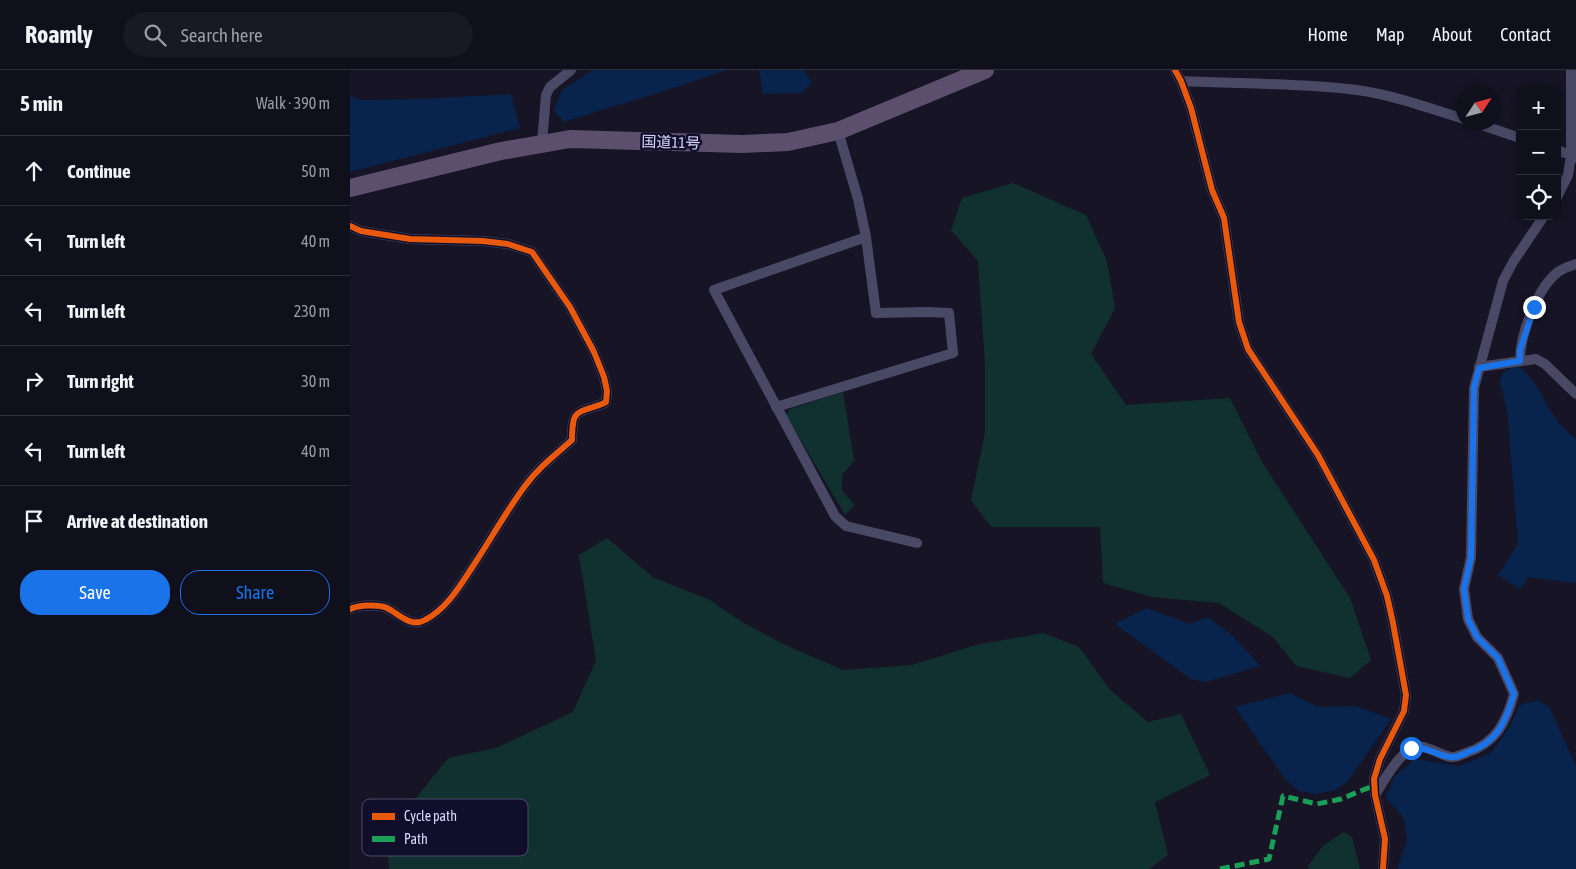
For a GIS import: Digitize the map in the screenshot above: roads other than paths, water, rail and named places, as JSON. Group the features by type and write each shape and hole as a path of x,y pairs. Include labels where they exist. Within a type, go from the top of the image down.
{"highway":[{"name":"国道11号","path":"350,188 542,143 570,139 763,144 788,142 838,131 985,70"}],"street":[{"path":"542,143 546,95 550,87 571,70"},
{"path":"1175,70 1191,108 1212,190 1224,218 1239,322 1248,348 1318,456 1374,560 1387,596 1406,695 1404,711 1380,759 1374,779 1375,795 1385,839 1383,869"},
{"path":"1561,189 1568,175 1573,157 1571,70"},
{"path":"1181,82 1306,86 1359,90 1410,102 1456,117"},
{"path":"1496,130 1516,137"},
{"path":"776,407 953,353 949,313 876,313 866,237 858,199 838,131"},
{"path":"1561,152 1573,157"},
{"path":"1375,795 1391,769 1411,748 1421,747 1452,758 1479,749 1496,735 1509,713 1514,694 1498,658 1477,637 1468,619 1464,589 1471,557 1474,388 1503,281 1512,262 1541,220"},
{"path":"350,226 361,231 410,238 508,244 532,252 570,307 594,352 604,377 607,391 606,402 600,406 579,412 574,417 572,440 540,468 525,486 446,605 424,621 413,622 404,619 386,607 371,606 350,609"},
{"path":"866,237 714,290 835,516 846,526 916,543"},
{"path":"1520,361 1520,350 1534,307 1544,288 1558,272 1576,264"},
{"path":"1479,368 1536,359 1545,364 1576,394"}],"water":[{"path":"593,70 727,70 563,122 554,110 562,90"},
{"path":"759,70 803,70 812,82 802,93 763,94"},
{"path":"511,94 520,128 350,172 350,96 360,100"},
{"path":"1515,366 1530,377 1553,414 1576,439 1576,583 1528,577 1520,589 1498,575 1518,544 1507,409 1500,383 1501,376"},
{"path":"1147,608 1190,624 1207,617 1233,636 1260,666 1206,682 1191,679 1115,624"},
{"path":"1290,693 1317,707 1355,706 1391,719 1348,781 1336,790 1317,794 1299,791 1285,779 1235,707"},
{"path":"1538,700 1550,708 1576,766 1576,869 1397,869 1407,841 1404,819 1386,797 1395,776 1415,759 1459,766 1491,753 1509,728 1520,705"}]}
